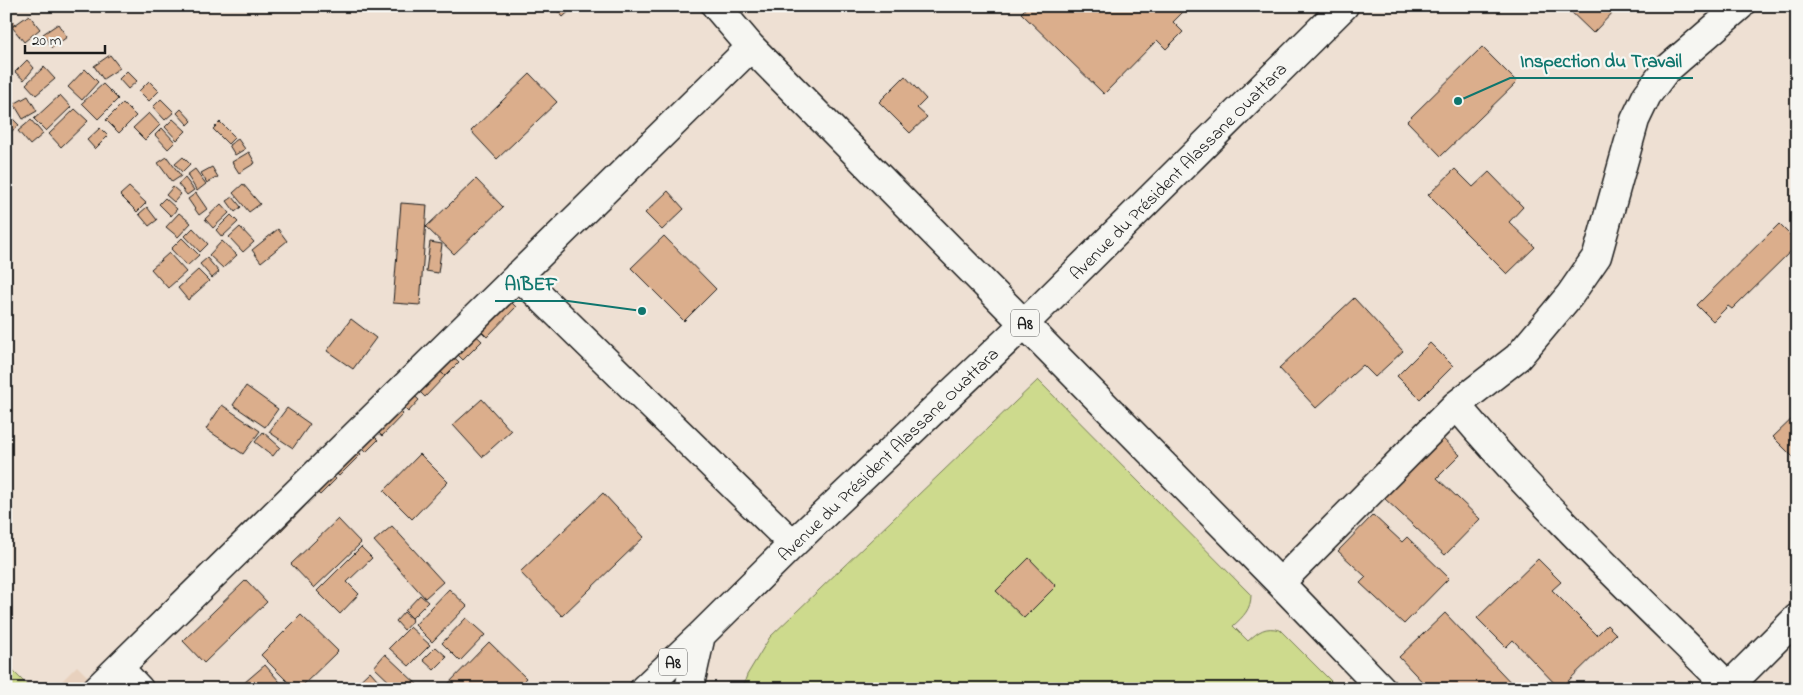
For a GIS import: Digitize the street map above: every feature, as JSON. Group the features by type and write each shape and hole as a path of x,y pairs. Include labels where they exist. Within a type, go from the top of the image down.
{"street":[{"path":"716,6 751,47 1280,582 1382,689"},
{"name":"Avenue du Président Alassane Ouattara","path":"644,689 1024,324 1344,6"},
{"path":"1280,582 1456,405 1518,357 1570,295 1597,256 1636,120 1647,95 1665,71 1740,6"},
{"path":"97,689 751,47"},
{"path":"518,275 793,544"},
{"path":"1456,405 1491,448 1727,688 1797,618"},
{"name":"A8","path":"689,689 701,635"},
{"path":"118,668 139,689"}],"shaded area":[{"path":"77,666 100,689 54,689"}],"green space":[{"path":"1038,380 1251,595 1250,604 1246,612 1233,626 1248,641 1262,630 1280,630 1339,689 742,689 747,675 770,637"},
{"path":"6,664 31,689 6,689"}],"building":[{"path":"553,6 575,6 563,17"},
{"path":"1028,6 1189,6 1173,22 1183,32 1166,49 1157,40 1104,94 1021,13"},
{"path":"1565,6 1619,6 1593,33"},
{"path":"6,13 15,24 6,31"},
{"path":"29,15 40,29 24,42 12,27"},
{"path":"58,24 67,37 52,48 43,34"},
{"path":"1482,47 1517,82 1441,156 1407,121"},
{"path":"110,55 120,68 103,79 94,66"},
{"path":"27,60 34,68 24,80 15,72"},
{"path":"44,67 55,79 36,95 26,84"},
{"path":"85,69 98,82 82,100 68,87"},
{"path":"127,71 137,81 128,89 119,79"},
{"path":"530,74 557,102 497,159 471,131"},
{"path":"905,76 926,99 917,108 927,117 910,133 879,102"},
{"path":"149,81 159,91 149,101 139,91"},
{"path":"103,84 118,99 98,119 82,103"},
{"path":"60,95 71,107 46,131 34,119"},
{"path":"28,96 37,111 23,119 14,104"},
{"path":"161,99 174,112 165,120 153,107"},
{"path":"123,103 136,116 119,133 106,120"},
{"path":"75,109 88,121 61,147 49,134"},
{"path":"181,109 192,121 188,125 177,113"},
{"path":"6,112 19,125 6,136"},
{"path":"149,113 160,125 145,140 133,128"},
{"path":"173,119 186,131 177,140 165,127"},
{"path":"31,120 43,134 30,145 18,131"},
{"path":"220,122 235,137 228,144 213,129"},
{"path":"100,128 108,136 95,149 87,140"},
{"path":"162,128 175,142 168,149 155,135"},
{"path":"238,139 245,149 235,155 229,145"},
{"path":"249,152 255,163 239,173 232,162"},
{"path":"167,157 181,176 172,182 158,163"},
{"path":"183,157 190,164 182,172 175,164"},
{"path":"212,167 218,177 207,183 201,173"},
{"path":"195,169 206,184 197,191 187,175"},
{"path":"1455,169 1473,187 1489,172 1523,207 1509,222 1535,247 1507,274 1428,195"},
{"path":"185,178 194,190 187,195 178,184"},
{"path":"476,179 503,207 454,254 426,227"},
{"path":"243,184 260,204 249,212 233,193"},
{"path":"129,187 146,203 137,212 120,195"},
{"path":"173,187 181,194 174,202 166,195"},
{"path":"668,191 684,209 662,230 645,213"},
{"path":"196,193 207,209 199,215 188,199"},
{"path":"233,197 241,207 235,212 227,201"},
{"path":"165,198 177,209 171,216 159,204"},
{"path":"401,203 427,205 420,305 393,303"},
{"path":"221,204 229,213 213,228 205,219"},
{"path":"147,207 157,220 149,226 139,214"},
{"path":"179,213 191,223 178,237 166,227"},
{"path":"231,215 238,222 222,237 216,230"},
{"path":"1779,224 1797,242 1797,245 1732,309 1728,306 1713,321 1697,305"},
{"path":"240,227 254,242 243,252 229,237"},
{"path":"193,228 208,244 200,252 185,236"},
{"path":"278,229 287,241 261,262 252,250"},
{"path":"664,236 716,289 684,321 631,268"},
{"path":"182,238 199,255 187,266 171,249"},
{"path":"222,241 237,255 223,268 209,255"},
{"path":"430,242 442,244 438,273 426,271"},
{"path":"169,253 186,272 168,288 151,269"},
{"path":"207,258 219,272 212,278 200,264"},
{"path":"198,270 209,281 188,300 178,288"},
{"path":"505,296 516,307 487,337 476,326"},
{"path":"1354,298 1403,351 1375,377 1363,365 1316,408 1279,368"},
{"path":"351,319 376,338 353,369 327,351"},
{"path":"470,330 482,341 463,360 452,349"},
{"path":"1430,343 1453,366 1420,399 1397,376"},
{"path":"447,351 459,362 445,376 434,365"},
{"path":"431,363 445,376 425,397 412,384"},
{"path":"246,386 278,409 265,427 233,405"},
{"path":"408,390 419,400 408,412 397,401"},
{"path":"482,399 511,431 482,457 453,425"},
{"path":"391,403 403,414 382,436 370,425"},
{"path":"222,405 260,431 243,454 206,429"},
{"path":"287,408 310,424 293,448 269,432"},
{"path":"1797,414 1797,461 1773,437"},
{"path":"367,429 378,440 366,452 355,441"},
{"path":"263,432 280,447 273,456 255,442"},
{"path":"1441,437 1460,455 1437,478 1480,519 1445,555 1384,498"},
{"path":"353,447 361,454 339,476 331,469"},
{"path":"420,454 448,482 412,519 384,491"},
{"path":"326,469 336,479 320,495 310,486"},
{"path":"303,493 310,501 274,538 266,530"},
{"path":"603,493 644,537 562,616 520,572"},
{"path":"1373,515 1402,542 1407,537 1449,578 1404,624 1360,583 1366,577 1338,551"},
{"path":"338,519 361,543 314,588 291,564"},
{"path":"392,526 443,582 425,598 374,541"},
{"path":"361,547 372,558 347,582 359,594 340,614 317,591"},
{"path":"1029,558 1056,586 1024,618 996,591"},
{"path":"1538,559 1561,582 1552,590 1597,635 1607,625 1616,634 1560,689 1513,640 1506,647 1477,618"},
{"path":"246,580 267,602 204,663 183,641"},
{"path":"449,589 467,606 432,642 415,625"},
{"path":"420,595 428,602 412,618 405,611"},
{"path":"404,612 413,620 404,630 396,621"},
{"path":"1445,613 1517,689 1429,689 1399,657"},
{"path":"301,615 338,651 299,689 295,689 261,655"},
{"path":"466,618 485,635 460,661 442,643"},
{"path":"410,627 430,645 409,666 389,648"},
{"path":"489,642 526,678 516,689 443,689"},
{"path":"436,647 447,657 434,670 423,660"},
{"path":"385,654 422,689 397,689 374,667"},
{"path":"265,665 286,689 237,689"},
{"path":"370,671 386,689 351,689"},
{"path":"543,681 551,689 534,689"},
{"path":"923,684 928,689 918,689"}],"place":[{"name":"Inspection du Travail","path":"1458,101"},
{"name":"AIBEF","path":"642,311"}]}
